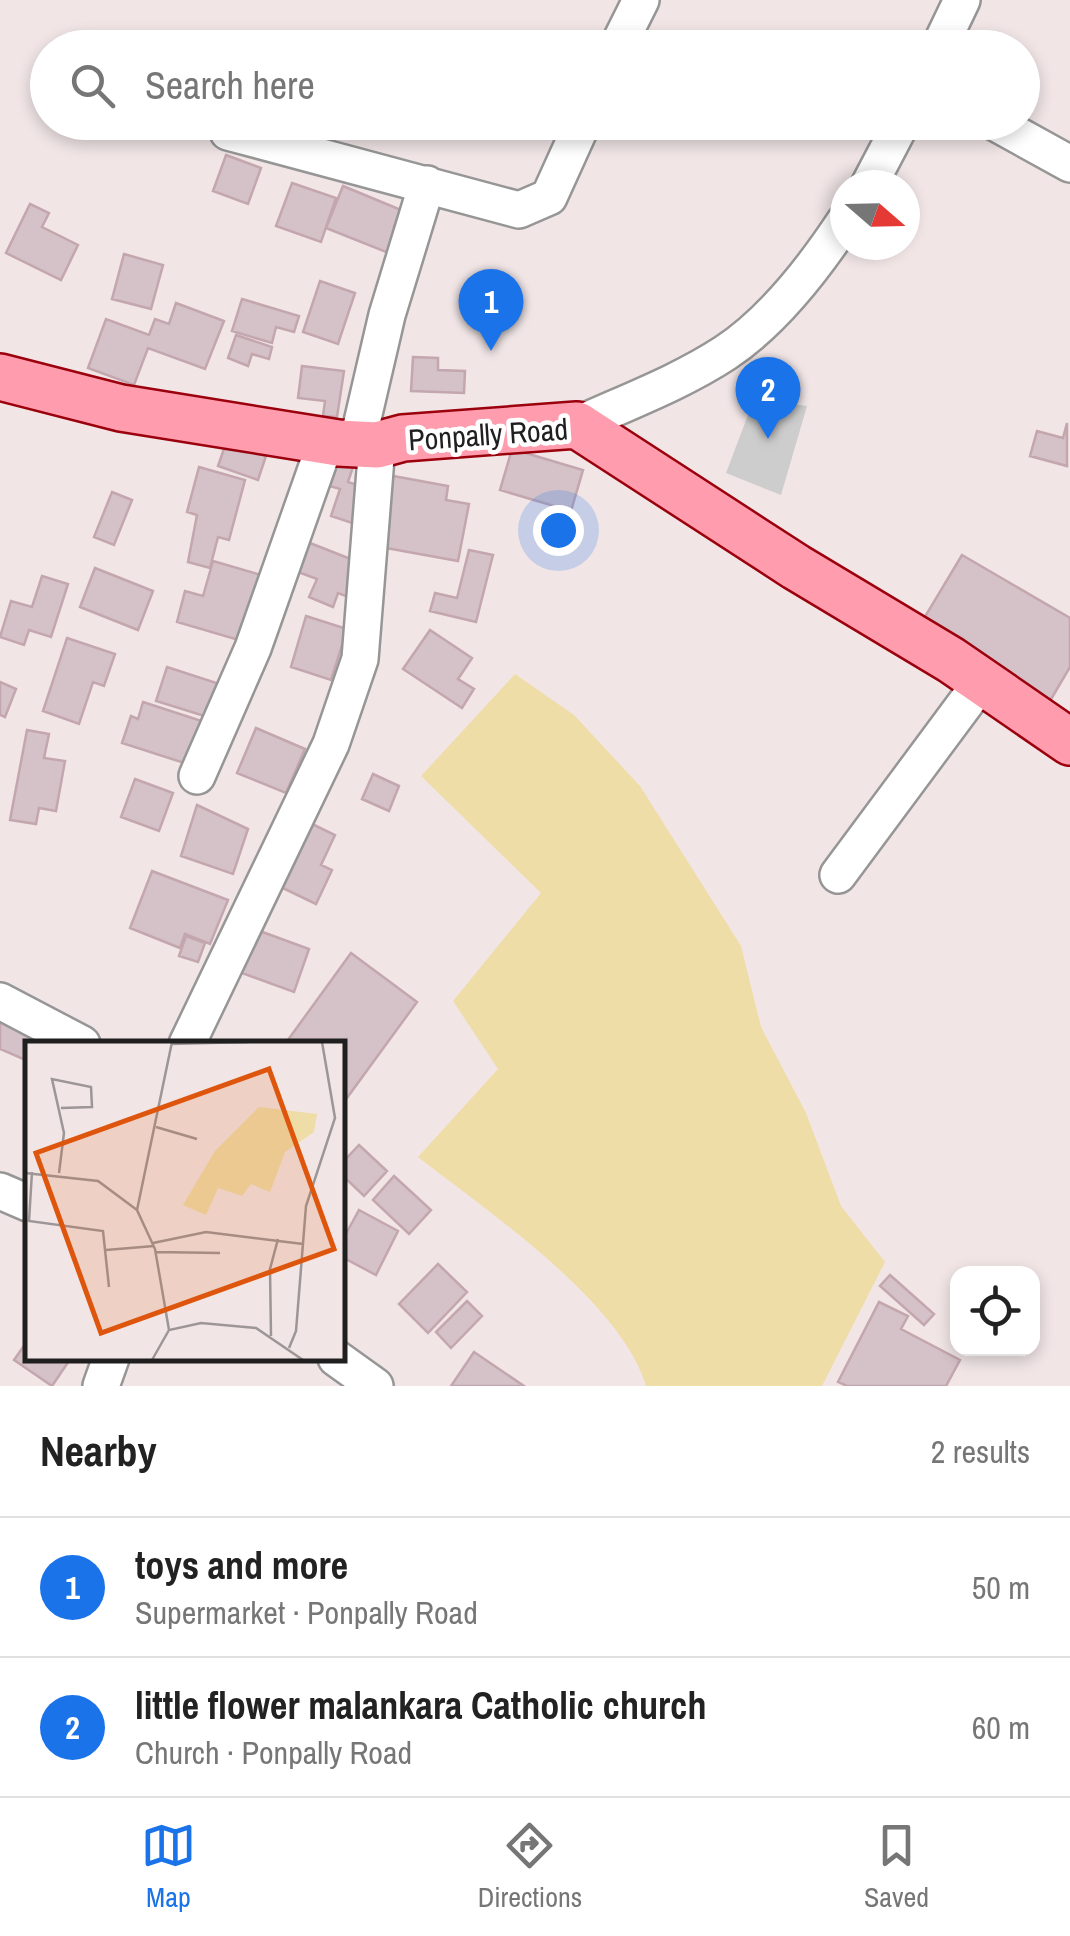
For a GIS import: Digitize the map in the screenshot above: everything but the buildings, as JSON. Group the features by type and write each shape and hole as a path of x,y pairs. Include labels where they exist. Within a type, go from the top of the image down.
{"main road":[{"name":"Ponpally Road","path":"0,378 121,408 354,443 577,425 982,681 1070,742"}],"street":[{"path":"626,30 641,0"},
{"path":"948,30 962,0"},
{"path":"259,140 519,210 536,206 549,197 575,140"},
{"path":"876,170 892,140"},
{"path":"1027,140 1070,164"},
{"path":"197,776 253,648 354,443 428,184"},
{"path":"577,425 680,379 728,351 777,306 830,240"},
{"path":"188,1041 331,744 360,659 354,443"},
{"path":"838,875 982,681"},
{"path":"0,1001 76,1041"},
{"path":"0,1192 25,1203"},
{"path":"101,1386 110,1361"},
{"path":"340,1361 375,1386"}],"shaded area":[{"path":"754,399 807,406 781,495 726,473"},
{"path":"515,674 574,715 640,786 741,946 761,1027 806,1113 841,1206 885,1262 822,1386 646,1386 632,1354 581,1290 514,1231 418,1157 498,1069 453,1001 541,893 421,776"}],"place":[{"name":"toys and more","path":"491,351"},
{"name":"little flower malankara Catholic church","path":"768,439"}]}
